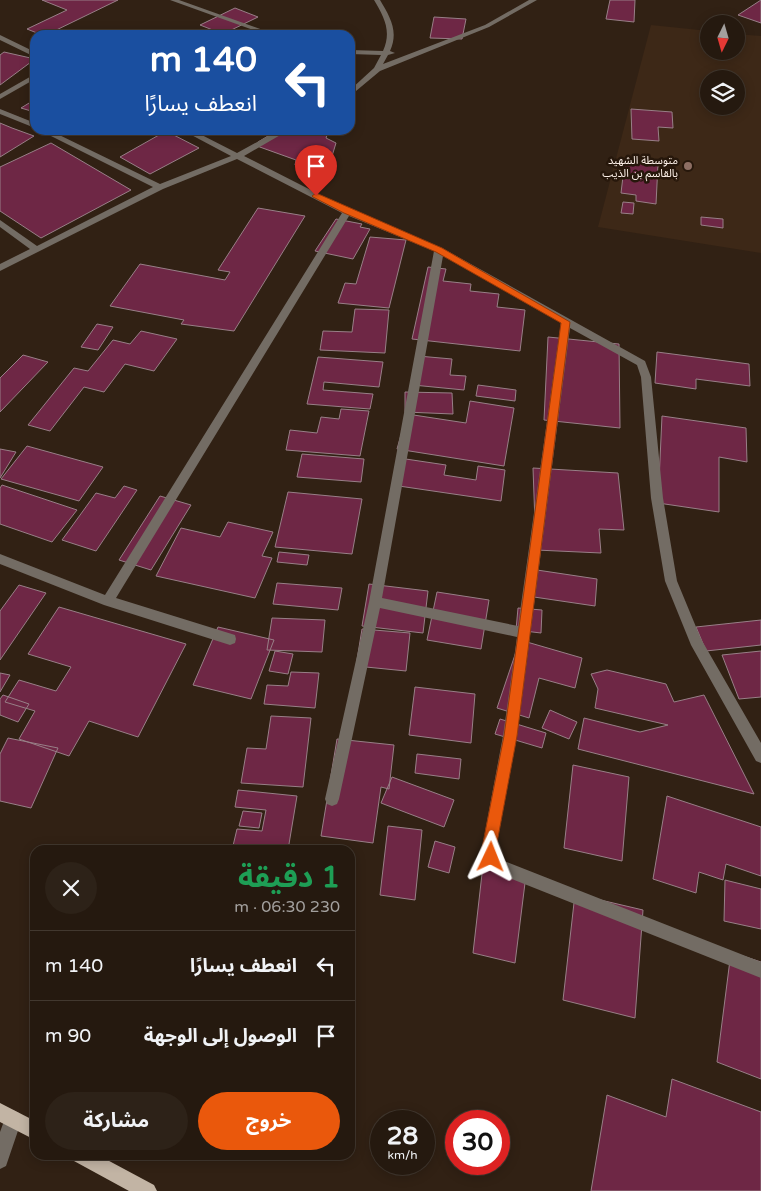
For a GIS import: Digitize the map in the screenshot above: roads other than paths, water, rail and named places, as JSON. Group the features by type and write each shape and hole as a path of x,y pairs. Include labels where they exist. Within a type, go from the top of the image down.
{"main road":[{"path":"6,1116 30,1128"},
{"path":"89,1160 148,1191"}],"street":[{"path":"173,0 260,30"},
{"path":"355,89 377,69 386,54 392,35 392,25 377,0"},
{"path":"377,69 486,26 534,0"},
{"path":"0,37 30,52"},
{"path":"355,52 386,54 419,52"},
{"path":"0,98 30,79"},
{"path":"0,111 30,124"},
{"path":"53,135 160,187"},
{"path":"196,135 347,212 439,250 566,322 630,355 644,368 657,498 671,581 696,641 761,756"},
{"path":"0,268 160,187 238,156 276,135"},
{"path":"108,601 347,212"},
{"path":"0,223 36,249"},
{"path":"332,799 375,602 439,250"},
{"path":"566,322 510,736 489,848 491,857 499,867 761,970"},
{"path":"0,559 108,601 230,640"},
{"path":"375,602 524,633"},
{"path":"0,1160 6,1116"}],"place":[{"name":"متوسطة الشهيد بالقاسم بن الذيب","path":"688,166"}]}
